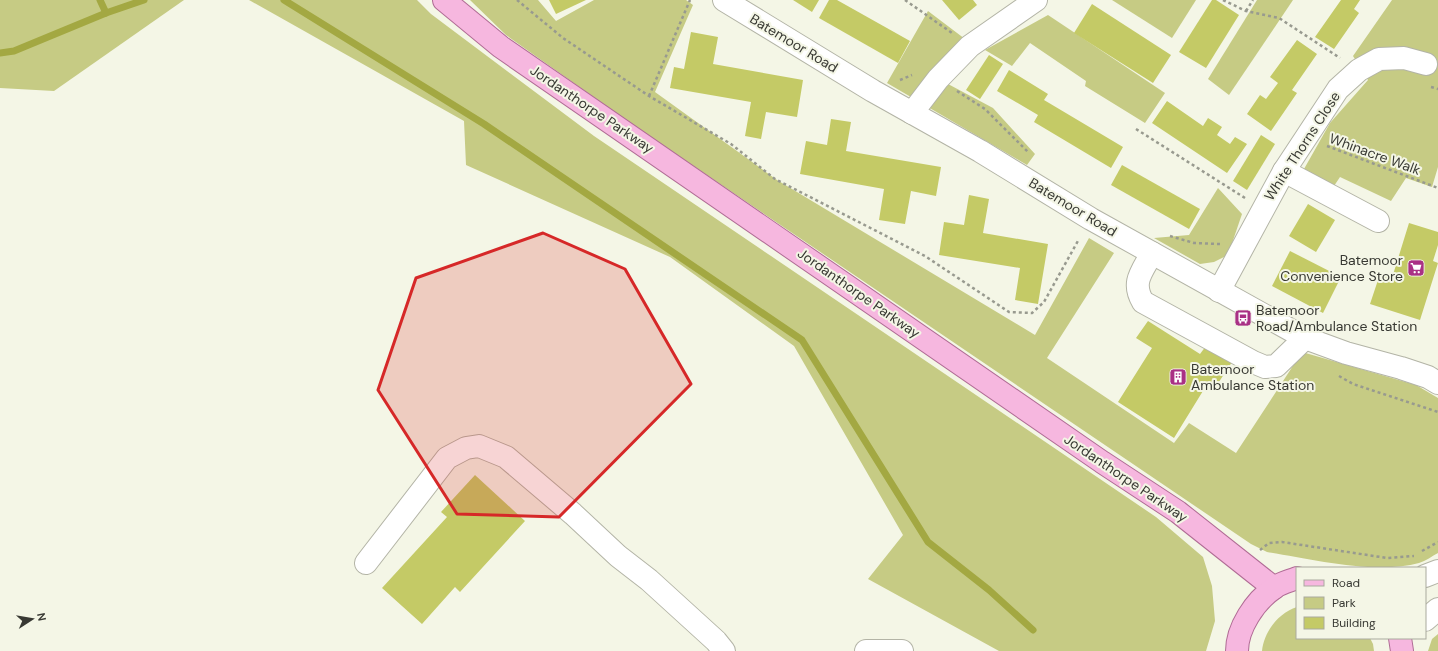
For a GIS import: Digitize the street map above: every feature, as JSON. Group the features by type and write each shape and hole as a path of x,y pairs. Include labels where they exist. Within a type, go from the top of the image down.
{"main road":[{"name":"Jordanthorpe Parkway","path":"444,0 501,47 1095,458 1178,512 1274,588"},
{"path":"1237,651 1237,641 1248,614 1274,588 1296,578"},
{"path":"1400,639 1402,651"}],"street":[{"name":"Batemoor Road","path":"724,0 873,91 980,151 1090,218 1305,338 1346,353 1402,368 1428,377 1438,383"},
{"path":"912,113 938,79 970,46 1036,0"},
{"name":"White Thorns Close","path":"1219,291 1262,208 1284,171 1338,89 1359,70 1379,59 1404,58 1426,64"},
{"path":"1284,171 1378,221"},
{"path":"1152,253 1137,282 1137,292 1143,302 1265,367 1276,366 1305,338"},
{"path":"366,563 447,458 466,448 479,446 506,457 573,514 618,556 649,580 716,641 724,651"},
{"path":"1426,576 1438,571"},
{"path":"1426,619 1438,609"},
{"path":"1402,651 1410,639"},
{"path":"866,651 902,651"}],"path":[{"path":"517,0 563,38 649,96 731,144 775,179 925,256 1010,312 1032,313 1044,302 1090,218"},
{"path":"649,96 690,0"},
{"path":"905,0 970,46"},
{"path":"1224,0 1246,11 1280,18 1359,70"},
{"path":"1246,11 1253,0"},
{"path":"873,91 913,74 938,79 984,110 1030,155"},
{"path":"1136,129 1262,208"},
{"name":"Whinacre Walk","path":"1306,138 1438,188"},
{"path":"1166,235 1194,243 1242,245"},
{"path":"1333,372 1353,384 1438,412"},
{"path":"1242,563 1269,543 1282,542 1387,558 1414,556 1438,542"}],"highlighted area":[{"path":"543,233 625,269 691,384 559,517 457,514 378,390 416,278"}],"green space":[{"path":"0,0 184,0 54,91 0,88"},
{"path":"249,0 417,0 431,14 594,136 1156,517 1203,557 1212,586 1215,621 1206,651 999,651 868,579 903,535 794,346 670,257 466,165 464,121"},
{"path":"470,0 538,0 556,21 594,0 686,0 693,5 655,92 777,180 1035,335 1089,238 1114,253 1047,358 1174,443 1189,423 1236,453 1302,352 1416,385 1438,398 1438,553 1419,563 1402,566 1364,567 1323,562 1267,552 1251,544 636,127 506,35"},
{"path":"1112,0 1196,0 1172,38"},
{"path":"1257,0 1293,0 1229,95 1208,79"},
{"path":"1392,0 1438,0 1438,167 1432,187 1406,178 1391,201 1340,177 1332,189 1304,169 1330,123 1368,80 1353,56"},
{"path":"928,11 965,39 948,84 993,108 1035,154 1027,165 887,83"},
{"path":"1048,15 1165,93 1145,123 1085,86 1086,81 1030,43 1012,66 985,50"},
{"path":"1218,188 1242,214 1228,255 1214,262 1200,264 1154,238 1189,235"},
{"path":"1296,607 1296,639 1370,639 1374,651 1262,651 1263,644 1273,624 1290,610"},
{"path":"1438,634 1438,651 1428,651 1432,639"}],"building":[{"path":"549,0 586,0 556,14"},
{"path":"793,0 819,0 812,12"},
{"path":"829,0 837,0 910,41 898,63 819,18"},
{"path":"942,0 973,0 977,5 959,20"},
{"path":"1212,0 1216,0 1239,15 1206,68 1179,52"},
{"path":"1341,0 1360,0 1354,9 1359,13 1334,49 1315,37"},
{"path":"1092,4 1171,55 1153,83 1074,33"},
{"path":"691,32 718,37 713,64 803,80 797,117 766,112 761,139 745,136 751,102 670,88 674,67 684,69"},
{"path":"1297,40 1317,54 1292,90 1297,93 1271,131 1247,114 1260,95 1266,99 1278,83 1270,77"},
{"path":"989,55 1003,64 980,99 966,90"},
{"path":"1009,70 1048,94 1044,100 1123,147 1111,168 1034,122 1038,115 997,91"},
{"path":"1167,101 1203,126 1208,118 1222,127 1217,135 1230,144 1235,137 1247,144 1227,173 1152,123"},
{"path":"831,119 851,122 846,151 941,167 936,196 911,191 905,224 879,220 884,189 800,174 806,141 827,145"},
{"path":"1261,135 1275,144 1247,190 1233,181"},
{"path":"1122,165 1200,209 1189,229 1111,185"},
{"path":"969,195 989,199 983,233 1048,244 1038,304 1015,300 1020,268 939,255 944,222 964,225"},
{"path":"1308,204 1335,220 1316,252 1289,236"},
{"name":"Batemoor Convenience Store","path":"1409,223 1438,232 1438,245 1433,261 1438,263 1420,320 1370,304 1380,274 1392,278"},
{"path":"1290,251 1341,277 1323,313 1272,286"},
{"name":"Batemoor Ambulance Station","path":"1148,321 1200,354 1206,346 1232,362 1213,391 1206,386 1174,438 1118,402 1152,348 1136,338"},
{"path":"475,475 525,521 460,592 455,587 422,624 382,588 447,517 441,512"}],"waterway":[{"path":"100,0 106,13"},
{"path":"0,53 14,51 106,13 144,0"},
{"path":"284,0 484,124 802,340 928,542 989,590 1033,630"}],"place":[{"name":"Batemoor Convenience Store","path":"1416,268"},
{"name":"Batemoor Road/Ambulance Station","path":"1243,318"},
{"name":"Batemoor Ambulance Station","path":"1178,377"}]}
